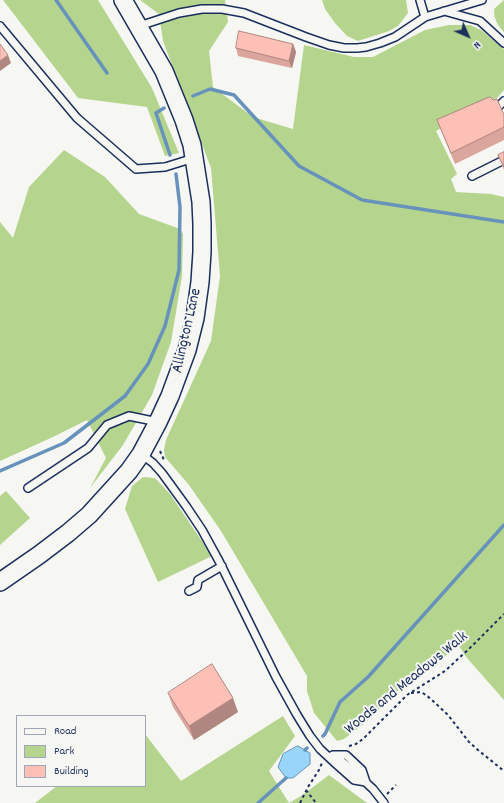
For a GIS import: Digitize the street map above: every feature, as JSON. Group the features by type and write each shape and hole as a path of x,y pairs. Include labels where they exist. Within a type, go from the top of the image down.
{"street":[{"name":"Allington Lane","path":"0,582 40,555 89,515 129,471 141,454 170,396 187,350 195,318 200,282 202,224 201,202 192,145 174,93 164,71 123,0"}],"lane":[{"path":"420,0 425,17"},
{"path":"139,26 179,13 202,9 222,9 244,13 306,37 329,44 344,48 357,48 380,43 395,36 425,17 482,0"},
{"path":"444,11 480,21 504,43"},
{"path":"0,26 77,118 136,169 165,167 194,158"},
{"path":"472,176 504,160"},
{"path":"28,488 88,448 107,425 129,416 158,422"},
{"path":"141,454 153,463 162,473 202,530 222,566 283,690 310,736 320,749 354,780 366,782"},
{"path":"189,591 197,587 198,580 222,566"},
{"path":"326,755 346,756 362,770 366,782 384,803"}],"path":[{"name":"Woods and Meadows Walk","path":"344,747 356,744 363,739 410,693 445,671 504,614"},
{"path":"410,693 420,692 426,695 448,715 469,742 504,771"},
{"path":"300,803 326,755"},
{"path":"306,790 316,803"}],"green space":[{"path":"3,0 98,0 152,88 179,153 165,156 147,107 78,98"},
{"path":"140,0 225,0 228,22 209,51 213,87 253,117 293,129 304,45 354,57 373,57 425,30 449,25 470,25 481,30 504,49 504,90 497,98 488,101 436,131 457,174 451,179 456,192 491,194 504,197 504,700 467,658 459,646 401,688 365,723 344,739 337,741 314,713 307,691 307,676 221,531 189,485 165,457 164,450 166,440 211,341 220,276 211,168 163,41 159,14"},
{"path":"322,0 406,0 408,13 398,26 389,31 358,41 347,36 335,23 325,9"},
{"path":"504,0 504,32 496,22 494,9"},
{"path":"64,150 105,177 139,214 180,229 183,234 182,276 171,342 152,395 123,445 90,488 106,458 87,420 0,461 0,222 13,238 29,187"},
{"path":"143,477 155,478 170,494 212,556 158,582 125,509 132,486"},
{"path":"6,491 30,518 0,545 0,496"},
{"path":"283,716 295,736 269,771 289,803 35,803 56,787 146,787 146,735 181,781"},
{"path":"329,775 367,803 289,803 304,794"}],"water":[{"path":"298,746 310,753 310,764 293,778 286,778 278,767 283,754"}],"building":[{"path":"239,31 293,44 289,61 236,48"},
{"path":"0,44 8,55 0,61"},
{"path":"490,97 493,100 497,99 504,115 504,127 451,153 437,120"},
{"path":"504,152 504,167 498,155"},
{"path":"212,664 233,698 189,726 168,693"}],"waterway":[{"path":"56,0 107,73"},
{"path":"193,96 210,89 234,95 299,166 362,200 504,222"},
{"path":"164,108 156,113 170,155"},
{"path":"0,471 64,443 125,396 148,364 165,326 179,270 180,207 176,174"},
{"path":"323,736 340,702 368,677 504,525"},
{"path":"258,803 286,778"}]}
